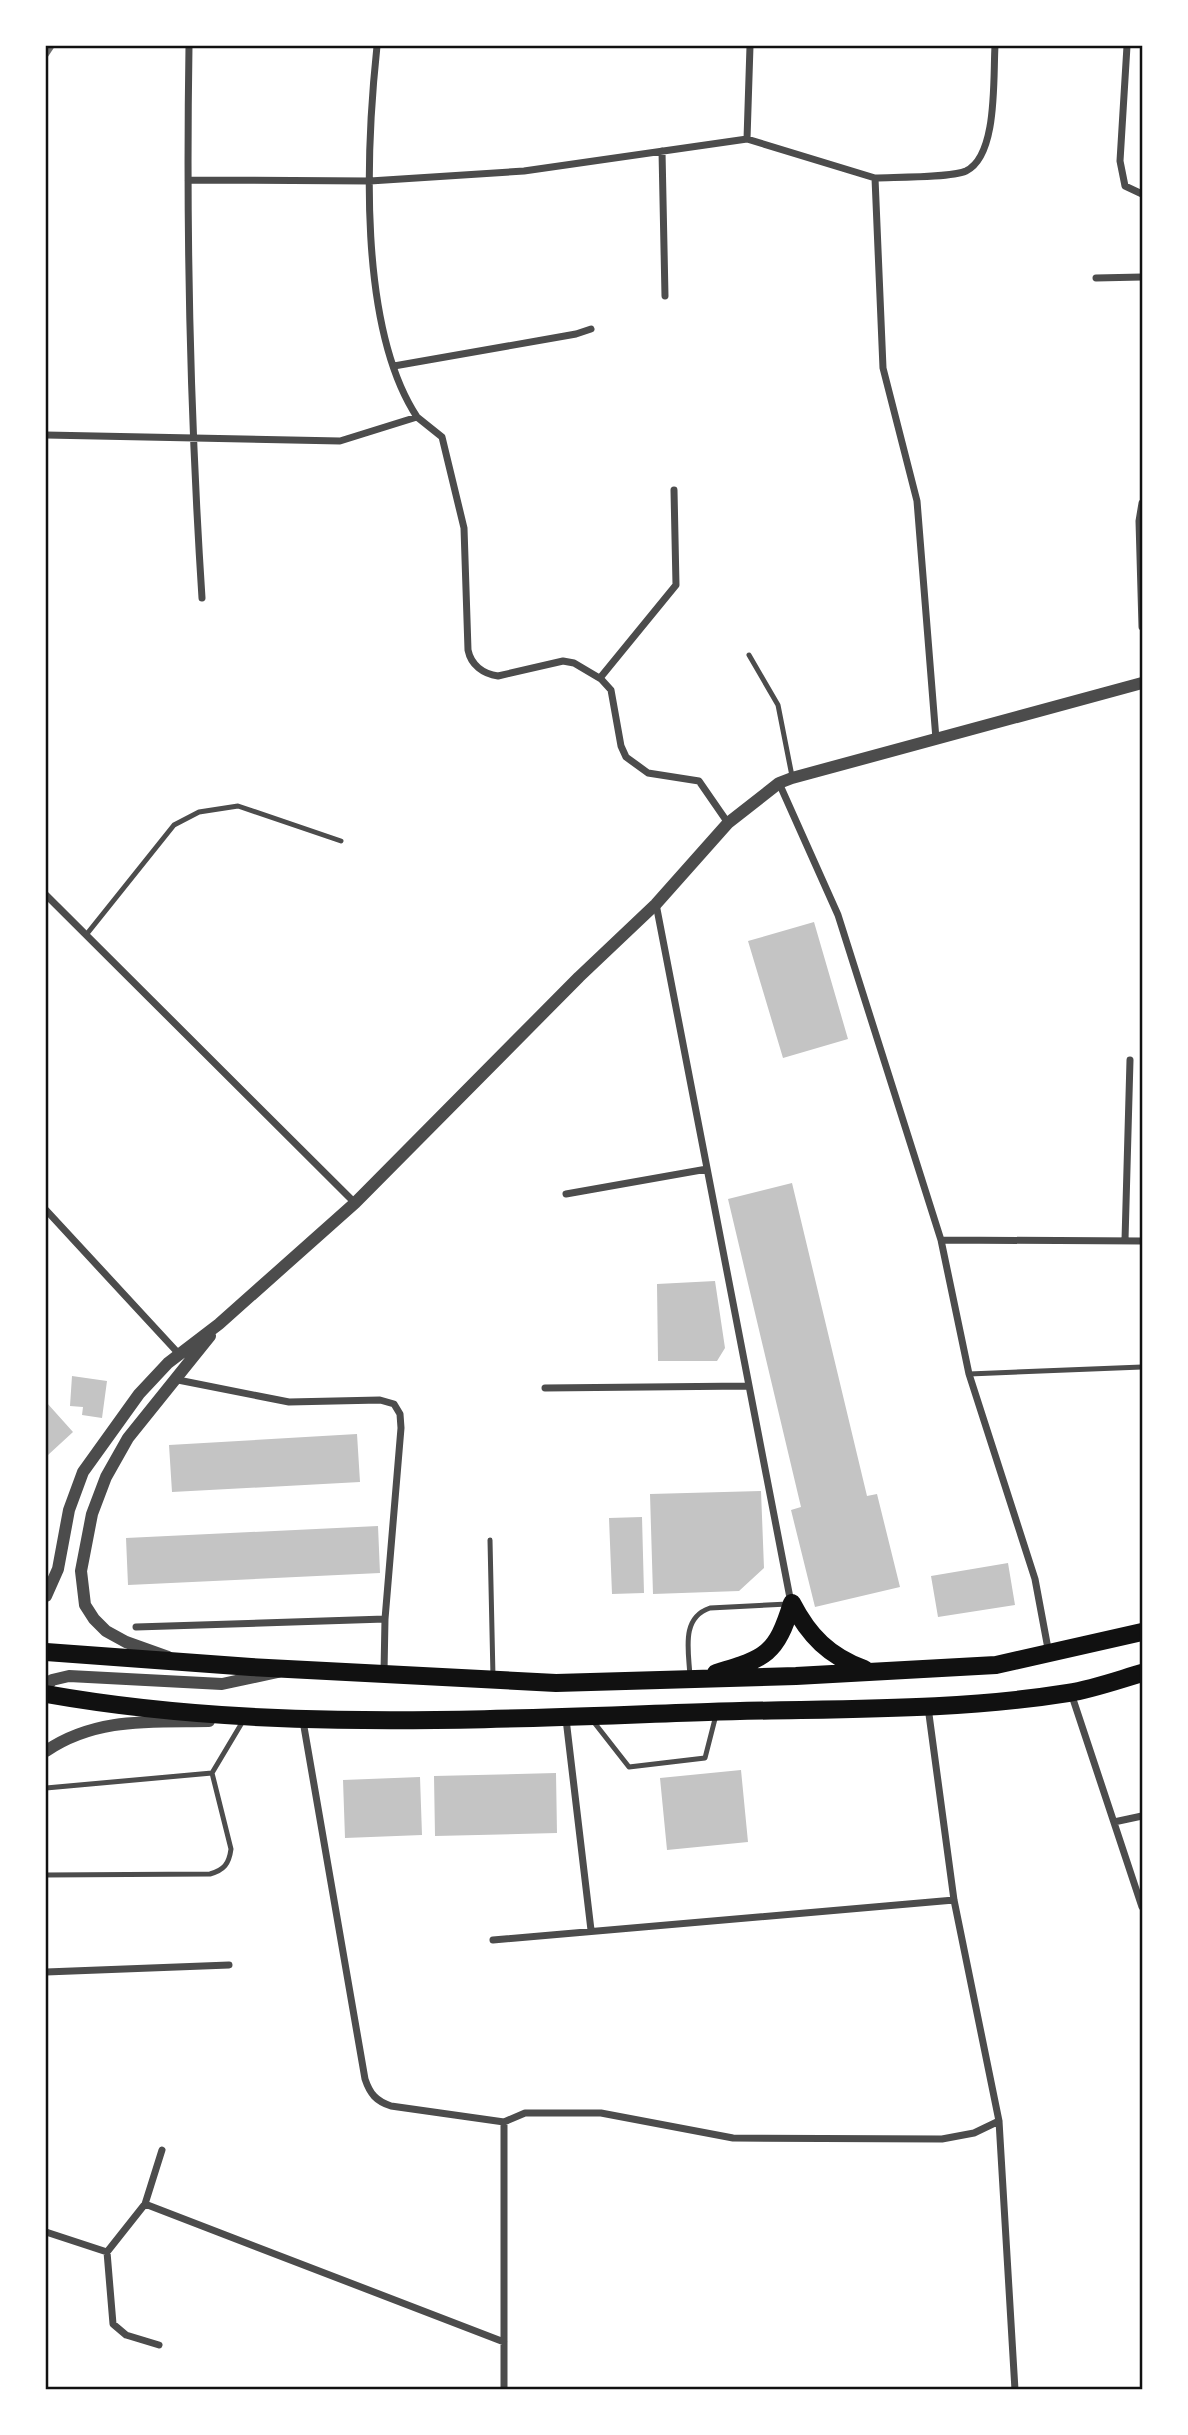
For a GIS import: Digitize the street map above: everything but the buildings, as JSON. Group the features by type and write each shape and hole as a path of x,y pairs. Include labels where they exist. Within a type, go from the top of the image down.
{"main road":[{"path":"792,1603 804,1627 822,1647 845,1662 871,1671"},
{"path":"690,1680 750,1662 769,1652 782,1637 792,1603"},
{"path":"46,1652 184,1663 556,1683 690,1680 996,1665 1143,1632"},
{"path":"46,1694 108,1705 303,1721 566,1717 999,1703 1071,1693 1143,1673"}],"street":[{"path":"189,46 191,438 202,598"},
{"path":"377,46 368,129 377,307 405,397 417,416 442,437 464,528 468,650 474,664 488,674 498,676 563,660 600,678 611,690 621,747 626,757 648,774 699,781 727,823"},
{"path":"747,139 750,46"},
{"path":"188,180 370,181 524,170 747,139 875,178 965,172 978,162 988,144 995,46"},
{"path":"1127,46 1119,161 1125,186 1143,194"},
{"path":"662,151 665,296"},
{"path":"875,178 883,369 917,501 936,739"},
{"path":"1096,278 1143,277"},
{"path":"394,366 591,329"},
{"path":"46,435 340,441 417,416"},
{"path":"600,678 676,585 674,490"},
{"path":"1143,503 1139,521 1143,627"},
{"path":"46,1596 58,1569 69,1510 83,1472 139,1394 179,1354 219,1324 355,1203 579,976 656,904 727,823 779,783 792,778 1143,682"},
{"path":"779,783 838,915 941,1240 969,1374 1035,1579 1049,1654"},
{"path":"46,895 355,1203"},
{"path":"656,904 792,1603"},
{"path":"1125,1240 1130,1060"},
{"path":"566,1194 707,1169"},
{"path":"46,1210 179,1354"},
{"path":"941,1240 1143,1241"},
{"path":"184,1663 106,1631 85,1605 81,1571 92,1514 106,1477 128,1438 178,1380 219,1324"},
{"path":"178,1380 289,1402 380,1400 394,1404 400,1414 401,1428 385,1619 384,1674"},
{"path":"545,1388 748,1386"},
{"path":"136,1627 385,1619"},
{"path":"46,1687 52,1681 69,1676 234,1683 292,1669"},
{"path":"1071,1693 1143,1907"},
{"path":"927,1705 954,1900 999,2121 1015,2389"},
{"path":"566,1717 591,1930"},
{"path":"46,1751 86,1729 118,1723 244,1718"},
{"path":"303,1721 369,2092 379,2102 504,2122 525,2113 589,2112 638,2118 733,2138 942,2139 974,2133 999,2121"},
{"path":"1114,1822 1143,1815"},
{"path":"493,1940 954,1900"},
{"path":"46,1972 229,1965"},
{"path":"504,2122 504,2389"},
{"path":"159,2345 126,2335 113,2324 107,2252 145,2204 162,2150"},
{"path":"145,2204 504,2342"},
{"path":"46,2232 107,2252"}],"lane":[{"path":"749,655 778,705 792,778"},
{"path":"86,935 174,825 199,812 238,806 341,841"},
{"path":"969,1374 1143,1367"},
{"path":"490,1540 494,1680"},
{"path":"690,1680 689,1631 692,1620 699,1612 710,1608 792,1603"},
{"path":"589,1716 629,1767 705,1758 716,1712"},
{"path":"46,1875 210,1874 221,1871 229,1861 231,1849 212,1773 244,1718"},
{"path":"46,1788 212,1773"}],"railway":[{"path":"46,55 52,46"}]}
